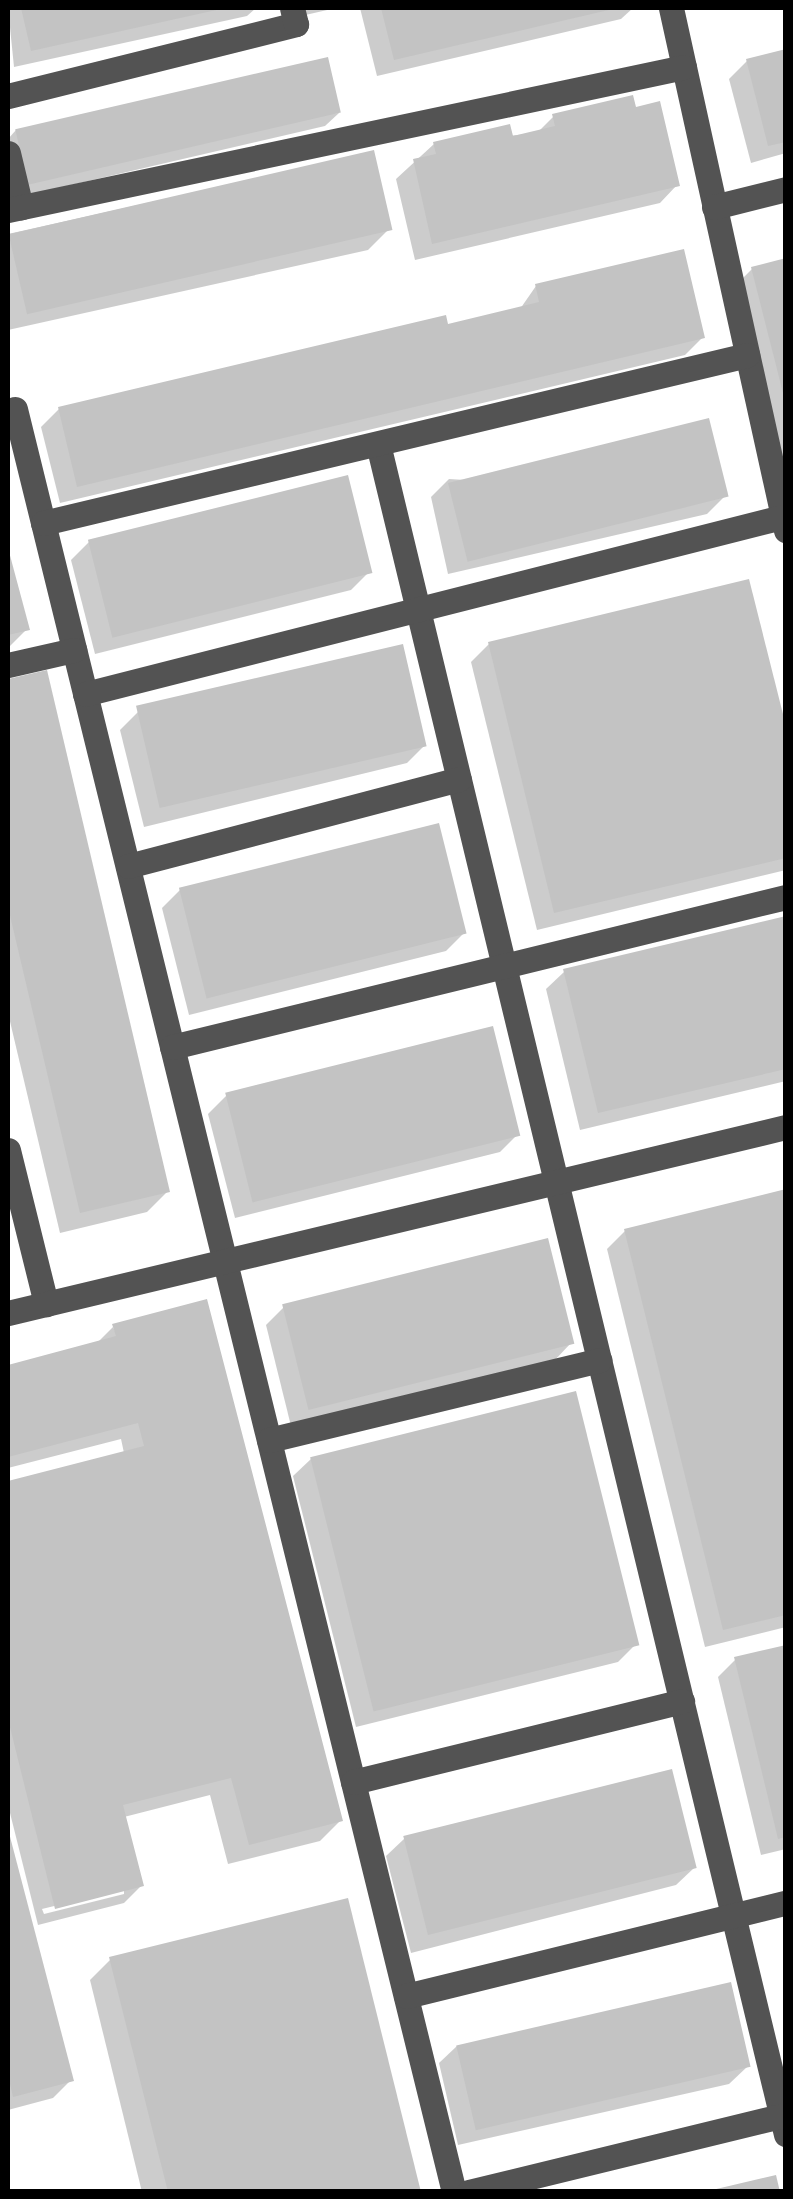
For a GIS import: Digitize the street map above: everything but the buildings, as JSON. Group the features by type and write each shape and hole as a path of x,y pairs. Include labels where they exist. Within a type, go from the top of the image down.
{"lane":[{"path":"8,96 296,24 292,8"},
{"path":"85,694 785,521 671,8"},
{"path":"8,153 14,209 684,67"},
{"path":"714,206 786,189"},
{"path":"43,523 747,355"},
{"path":"14,409 454,2192"},
{"path":"378,444 784,2122 470,2192"},
{"path":"8,665 74,650"},
{"path":"128,866 459,779"},
{"path":"172,1047 786,898"},
{"path":"8,1313 786,1126"},
{"path":"8,1150 46,1304"},
{"path":"270,1440 599,1360"},
{"path":"354,1782 682,1701"},
{"path":"406,1996 786,1903"}]}
